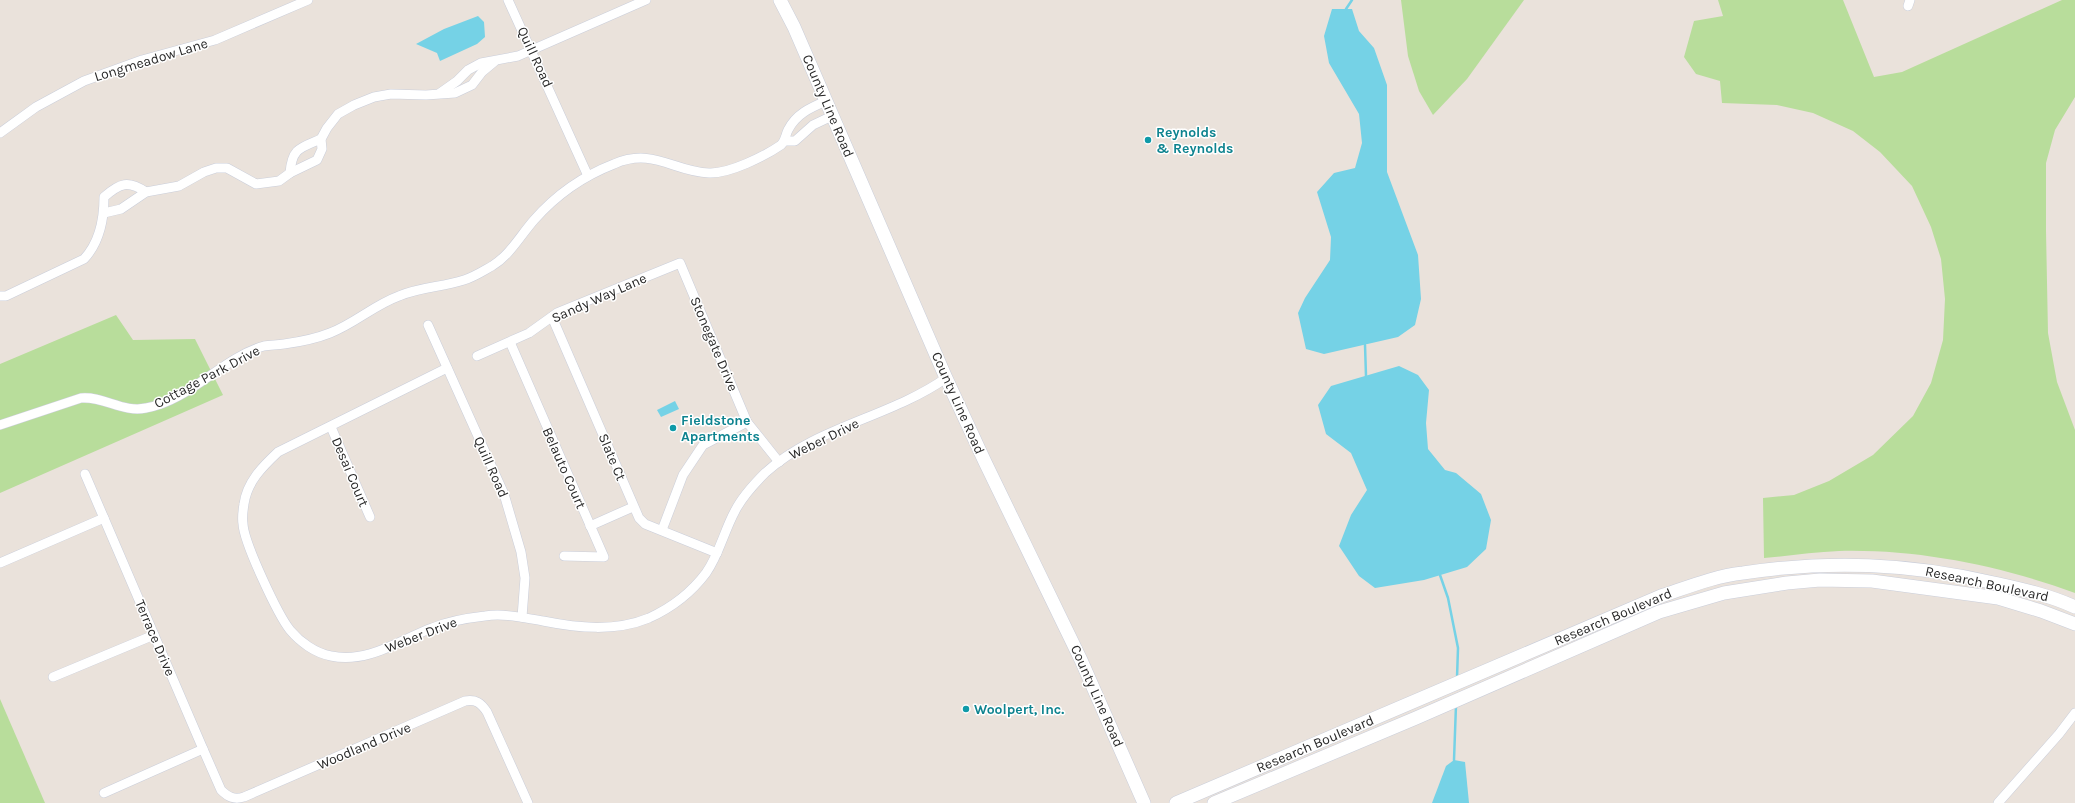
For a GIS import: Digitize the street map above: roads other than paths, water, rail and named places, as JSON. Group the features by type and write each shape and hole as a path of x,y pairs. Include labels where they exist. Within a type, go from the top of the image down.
{"main road":[{"name":"County Line Road","path":"780,0 794,27 946,378 1081,660 1144,803"},
{"name":"Research Boulevard","path":"1176,803 1661,596 1704,581 1742,573 1860,564 1910,568 1966,576 2059,600 2075,607"},
{"name":"Research Boulevard","path":"1214,803 1416,718 1658,612 1724,593 1787,583 1845,580 1872,581 1998,598 2041,610 2075,624"}],"street":[{"name":"Longmeadow Lane","path":"0,133 36,107 84,81 142,60 215,40 308,0"},
{"name":"Quill Road","path":"508,0 588,176"},
{"path":"440,93 468,70 481,63 494,62 518,56 646,0"},
{"path":"104,213 121,209 146,192 178,186 204,172 216,168 227,168 256,184 279,181 290,173 316,160 322,149 321,139 327,128 338,114 374,97 391,94 426,95 455,92 472,85 482,72 494,62"},
{"path":"785,141 786,132 802,112 826,101"},
{"name":"Cottage Park Drive","path":"0,425 81,398 92,397 120,407 146,408 164,403 223,366 265,346 301,341 332,332 372,308 399,296 417,290 462,281 477,274 507,254 534,220 553,200 588,176 615,163 629,158 643,158 672,163 701,172 720,173 732,170 764,155 785,141 795,141 813,125 832,116"},
{"path":"290,173 291,158 297,150 321,139"},
{"path":"0,296 6,296 84,259 93,250 104,213 104,197 117,186 134,184 146,192"},
{"name":"Sandy Way Lane","path":"477,356 529,333 552,316 680,263"},
{"name":"Stonegate Drive","path":"680,263 747,422 779,462"},
{"name":"Slate Ct","path":"552,316 639,518 645,524 717,552"},
{"name":"Quill Road","path":"428,325 504,494 514,523 525,578 522,617"},
{"name":"Belauto Court","path":"510,342 604,557 564,556"},
{"name":"Weber Drive","path":"447,368 331,427 278,452 262,467 250,483 244,501 243,523 247,539 281,617 291,632 301,642 313,649 329,656 353,658 373,653 434,627 458,620 489,615 522,617 606,628 630,625 670,608 690,591 707,572 735,510 748,492 779,462 809,444 927,391 946,378"},
{"path":"662,530 683,475 703,445 747,422"},
{"name":"Desai Court","path":"331,427 370,516"},
{"name":"Terrace Drive","path":"85,474 221,790 233,800"},
{"path":"590,526 633,507"},
{"path":"0,563 104,518"},
{"path":"53,677 154,635"},
{"name":"Woodland Drive","path":"233,800 251,795 465,701 473,700 482,705 490,718 528,803"},
{"path":"1998,803 2059,734 2075,713"},
{"path":"104,793 203,749"}],"water":[{"path":"1332,9 1352,9 1359,31 1374,48 1387,85 1387,172 1418,255 1421,299 1415,325 1398,337 1324,354 1306,349 1298,313 1305,298 1330,260 1331,237 1317,192 1334,173 1355,168 1362,143 1359,114 1329,63 1324,36"},
{"path":"478,16 484,22 485,37 477,44 440,61 437,53 416,44 444,29"},
{"path":"1399,366 1418,375 1429,390 1426,423 1428,449 1445,470 1456,473 1481,494 1491,520 1486,549 1467,567 1424,580 1375,588 1359,576 1339,546 1351,515 1367,490 1351,453 1326,434 1318,405 1331,386"},
{"path":"675,401 679,409 661,417 657,410"},
{"path":"1454,760 1465,762 1469,803 1432,803 1446,766"}],"waterway":[{"path":"1346,9 1352,0"},
{"path":"1365,345 1366,376"},
{"path":"1440,575 1448,598 1458,648 1457,678"},
{"path":"1454,760 1456,705"}],"place":[{"name":"Reynolds & Reynolds","path":"1148,140"},
{"name":"Fieldstone Apartments","path":"673,428"},
{"name":"Woolpert, Inc.","path":"966,709"}]}
